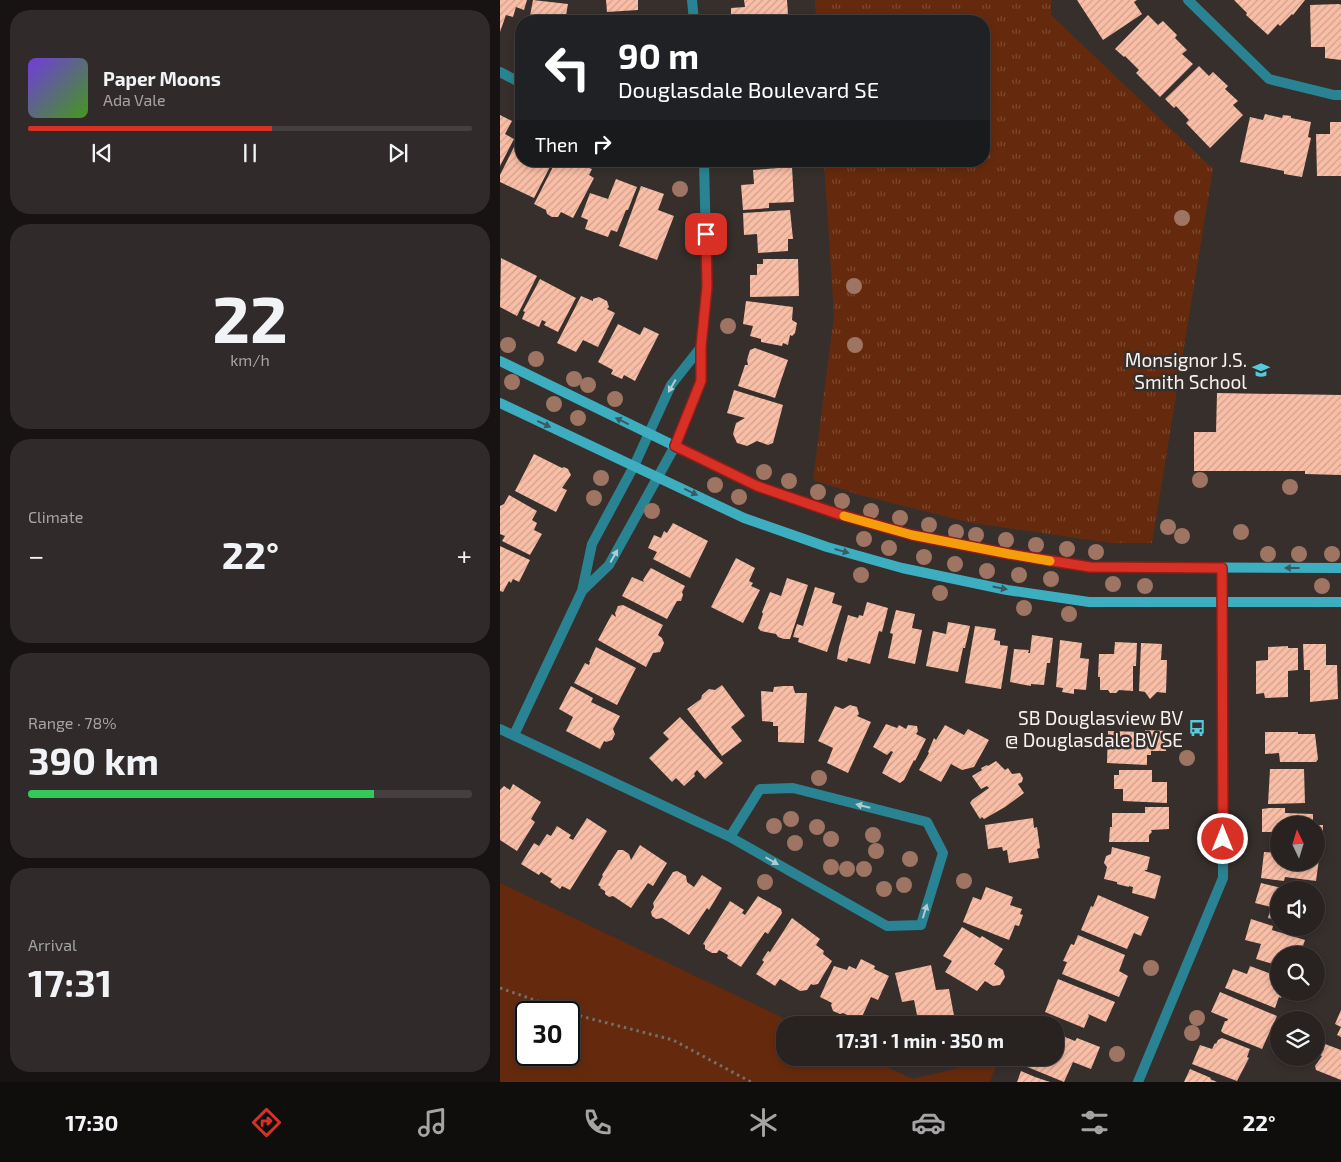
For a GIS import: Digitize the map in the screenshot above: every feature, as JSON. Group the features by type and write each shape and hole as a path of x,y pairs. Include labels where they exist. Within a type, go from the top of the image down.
{"street":[{"path":"692,0 693,15"},
{"path":"1188,0 1270,79 1334,95 1341,95"},
{"path":"500,72 515,81"},
{"path":"582,591 609,565 675,446 701,381 701,347 707,287 704,167"},
{"path":"514,735 582,591 592,544 650,434 671,385 701,347"},
{"path":"500,361 757,486 838,514 912,535 1009,554 1090,567 1341,568"},
{"path":"500,403 744,518 827,547 902,568 1007,590 1089,602 1341,602"},
{"path":"1138,1082 1223,878 1222,568"},
{"path":"500,729 730,837 887,926 921,925 943,853 927,822 793,788 760,789 730,837"}],"path":[{"path":"500,988 584,1017 673,1040 750,1082"}],"green space":[{"path":"815,0 1051,0 1051,15 1213,169 1152,543 1111,543 972,523 860,495 813,480 834,315 824,167 990,167 990,15 816,15"},
{"path":"500,883 779,1016 776,1016 776,1066 885,1066 913,1079 966,1066 996,1066 990,1082 500,1082"}],"building":[{"path":"500,0 527,0 524,10 516,7 513,17 506,15 500,32"},
{"path":"533,0 568,4 566,15 530,15"},
{"path":"606,0 638,0 638,10 607,12"},
{"path":"744,0 787,0 788,14 731,15 731,8 745,7"},
{"path":"1077,0 1137,0 1134,2 1142,14 1103,40"},
{"path":"1234,0 1305,0 1293,15 1280,26 1278,24 1268,35 1246,15 1247,13"},
{"path":"1310,5 1341,5 1341,60 1325,58 1325,47 1311,47"},
{"path":"1148,15 1158,25 1163,21 1177,35 1175,38 1187,50 1182,54 1193,64 1160,97 1136,73 1139,70 1115,49"},
{"path":"1199,66 1209,76 1213,72 1228,86 1225,89 1238,101 1233,105 1243,115 1210,148 1186,123 1189,120 1176,106 1174,108 1165,99"},
{"path":"1265,114 1282,118 1283,115 1291,116 1291,118 1311,122 1308,137 1311,138 1302,177 1284,174 1284,171 1240,162 1250,117 1263,120"},
{"path":"500,115 512,121 505,134 514,139 500,166"},
{"path":"1330,122 1341,122 1341,176 1317,176 1316,134 1330,134"},
{"path":"515,145 515,167 550,167 534,198 500,182 500,175"},
{"path":"553,167 590,167 592,169 589,175 594,178 573,218 561,212 558,217 552,217 547,214 546,210 534,204"},
{"path":"792,167 794,202 769,203 769,208 743,210 741,185 754,184 753,170"},
{"path":"616,179 637,187 617,232 611,230 608,237 585,229 588,220 581,217 590,193 608,199"},
{"path":"641,186 664,194 658,210 674,216 657,260 619,246"},
{"path":"790,210 793,239 788,239 788,251 758,253 757,234 744,235 743,213"},
{"path":"501,258 537,276 517,316 500,307"},
{"path":"763,259 798,259 799,296 750,297 750,275 757,275 757,264 763,264"},
{"path":"540,279 576,298 558,332 544,325 546,322 542,320 539,327 522,319 525,312 523,311"},
{"path":"581,296 593,301 593,299 599,297 607,301 609,307 607,309 615,313 598,347 583,340 576,352 557,343"},
{"path":"746,301 793,307 792,320 797,323 795,333 792,336 790,335 788,345 783,343 782,346 761,342 761,339 750,336 753,326 743,324"},
{"path":"618,324 640,335 644,327 659,334 635,381 624,375 622,379 611,374 613,370 598,362"},
{"path":"755,348 788,360 775,398 738,386 745,365 748,365 747,360 750,350"},
{"path":"734,390 783,405 773,443 768,445 757,441 747,446 737,443 733,434 736,423 745,418 727,413"},
{"path":"1217,393 1341,395 1341,475 1305,474 1305,471 1194,471 1194,432 1216,432"},
{"path":"534,454 562,468 568,469 571,475 562,488 567,490 556,512 515,491"},
{"path":"509,495 537,511 532,520 537,523 534,530 542,534 530,555 502,541 505,536 500,534 500,506 504,504"},
{"path":"673,523 708,541 690,578 653,559 657,552 648,548 654,535 661,538 664,531 667,533"},
{"path":"500,546 530,560 519,582 513,579 511,583 509,581 503,592 500,591"},
{"path":"736,558 755,568 749,581 753,583 751,586 760,590 743,623 711,607"},
{"path":"651,568 685,586 681,601 677,601 667,619 622,596 632,577 644,582 643,580"},
{"path":"787,578 808,585 790,639 784,639 776,634 761,631 758,628 770,592 781,596"},
{"path":"815,587 835,593 832,603 842,606 827,652 798,642 799,638 793,637 797,624 803,626"},
{"path":"867,602 888,608 882,632 879,631 870,664 848,658 847,662 837,659 848,615 858,618 859,615 863,616"},
{"path":"623,605 663,625 658,635 664,643 660,652 653,653 646,667 598,640 612,614 616,617 615,613 618,606"},
{"path":"896,610 915,614 912,628 922,630 915,664 888,658 893,634 890,633"},
{"path":"948,622 970,626 958,672 926,666 933,631 946,634"},
{"path":"975,626 996,629 994,640 1000,641 1000,645 1008,646 1001,689 965,683"},
{"path":"1032,635 1053,638 1050,663 1047,663 1044,685 1031,684 1031,686 1010,682 1014,649 1029,650 1028,653 1030,653"},
{"path":"1060,640 1082,643 1080,658 1089,659 1086,690 1074,689 1074,694 1062,692 1063,688 1056,687"},
{"path":"1115,642 1137,643 1136,666 1133,666 1133,691 1119,690 1116,693 1110,693 1108,690 1100,690 1100,677 1098,677 1099,654 1114,654"},
{"path":"1141,643 1162,644 1161,660 1167,660 1166,693 1157,692 1150,699 1145,692 1139,691"},
{"path":"1303,644 1326,644 1326,665 1337,665 1338,699 1310,702 1310,670 1304,670"},
{"path":"1288,646 1288,648 1298,648 1298,670 1288,671 1288,697 1265,698 1264,693 1256,694 1256,661 1268,660 1268,647"},
{"path":"596,647 636,668 617,705 574,683 585,663 589,665"},
{"path":"722,685 745,716 731,727 742,741 722,756 687,709 701,699 702,695 709,689 715,690"},
{"path":"571,686 593,698 591,702 620,716 613,729 615,734 612,740 604,741 600,749 566,731 573,717 559,709"},
{"path":"793,686 795,693 807,693 804,743 778,742 778,726 773,726 773,722 762,721 761,691 773,692 774,687"},
{"path":"850,705 857,707 859,714 857,716 871,722 848,773 827,763 833,748 818,741 835,706 843,709"},
{"path":"680,717 723,763 705,779 697,770 694,774 695,776 684,786 676,778 672,782 649,758 669,739 663,733"},
{"path":"886,724 897,728 899,725 906,729 908,725 917,726 918,731 916,734 926,739 904,780 900,783 882,773 893,752 891,751 887,755 873,747"},
{"path":"945,725 964,735 968,729 989,740 974,767 962,770 951,764 941,782 919,770 929,753 934,738 936,740"},
{"path":"1145,730 1167,731 1166,751 1151,751 1151,755 1147,755 1147,765 1107,763 1108,731 1145,732"},
{"path":"1265,732 1315,734 1318,759 1316,762 1280,762 1279,753 1265,754"},
{"path":"996,761 1005,770 1008,768 1012,774 1020,773 1023,778 1022,782 1018,784 1024,793 1005,807 984,819 982,817 980,819 970,803 989,788 987,786 981,789 972,776 982,770 981,768"},
{"path":"1270,769 1304,769 1305,803 1268,804"},
{"path":"1119,770 1152,770 1152,782 1167,782 1167,803 1123,801 1123,789 1114,789 1114,775 1119,775"},
{"path":"513,784 541,802 531,819 535,822 517,851 500,840 500,790 504,786 510,790"},
{"path":"1145,807 1169,807 1169,829 1151,830 1149,842 1109,842 1112,813 1145,813"},
{"path":"1285,808 1285,813 1313,814 1313,816 1270,816 1270,832 1262,832 1262,809"},
{"path":"587,818 607,831 570,890 562,886 560,889 550,882 552,879 541,872 539,875 521,864 534,843 539,846 547,834 551,836 557,826 571,835 569,838 573,840"},
{"path":"1033,818 1034,828 1037,827 1040,848 1037,849 1039,858 1009,863 1007,850 1003,851 1002,847 988,849 985,825"},
{"path":"640,845 667,863 653,886 648,883 631,908 613,896 609,897 598,885 618,850 623,850 629,854 631,860"},
{"path":"1112,847 1150,857 1147,870 1145,871 1161,876 1155,899 1132,893 1133,887 1104,879 1107,867 1104,863 1106,856 1111,854"},
{"path":"1264,852 1270,852 1270,871 1317,871 1316,881 1285,877 1284,881 1261,878"},
{"path":"677,871 686,876 687,882 694,887 702,875 722,888 709,910 707,908 689,935 662,918 656,919 652,916 651,912 654,907 653,903 673,872"},
{"path":"1261,883 1270,885 1270,907 1255,903"},
{"path":"986,887 1013,897 1010,905 1022,909 1020,914 1023,915 1019,926 1015,925 1009,940 963,922 973,897 981,900"},
{"path":"1098,895 1149,917 1141,936 1134,933 1127,949 1081,930"},
{"path":"758,896 781,909 782,913 768,934 765,932 741,967 727,958 728,955 719,950 717,953 712,953 705,949 703,944 730,901 744,910 742,913 745,915"},
{"path":"792,918 820,939 816,945 832,961 818,984 811,984 807,990 800,991 780,979 775,986 756,974 764,962 762,960 768,951 770,952"},
{"path":"1251,919 1270,925 1270,936 1292,936 1305,940 1303,946 1270,946 1270,963 1256,959 1261,944 1245,940"},
{"path":"962,927 980,938 982,936 1003,949 994,964 1003,970 1005,977 1000,985 993,986 985,981 977,991 945,972 952,961 943,956"},
{"path":"1078,935 1125,955 1119,971 1128,976 1119,997 1062,974 1067,962 1063,961 1071,944 1074,945"},
{"path":"861,959 875,966 874,969 889,976 878,1000 871,997 862,1016 849,1016 833,1011 832,1003 820,997 834,966 847,970 849,966 856,969"},
{"path":"931,965 936,990 949,989 954,1016 917,1016 914,1000 902,1002 895,973"},
{"path":"1250,966 1270,974 1270,1001 1278,1001 1275,1008 1225,988 1233,969 1247,974"},
{"path":"1058,979 1115,1002 1106,1022 1088,1014 1089,1016 1084,1028 1064,1020 1064,1016 1055,1016 1045,1012"},
{"path":"1220,992 1270,1013 1270,1031 1262,1049 1223,1033 1221,1031 1225,1021 1228,1019 1211,1012"},
{"path":"1341,1010 1341,1027 1335,1024"},
{"path":"1341,1027 1341,1037 1337,1035"},
{"path":"1064,1037 1075,1041 1077,1038 1100,1047 1091,1069 1073,1062 1064,1082 1025,1066 1064,1066"},
{"path":"1222,1038 1250,1049 1247,1057 1249,1058 1237,1081 1192,1064 1200,1045 1212,1049 1215,1043"},
{"path":"1325,1044 1341,1050 1341,1080 1316,1070 1315,1066 1325,1066"},
{"path":"1190,1069 1211,1078 1217,1082 1184,1082"},
{"path":"1021,1071 1035,1077 1050,1082 1017,1082"}],"slow traffic":[{"path":"844,516 912,535 1050,561"}],"place":[{"name":"Monsignor J.S. Smith School","path":"1261,370"},
{"name":"SB Douglasview BV @ Douglasdale BV SE","path":"1197,728"}],"route":[{"path":"706,234 707,287 701,347 701,381 675,446 757,486 838,514 912,535 1009,554 1090,567 1222,568 1223,839"}]}
